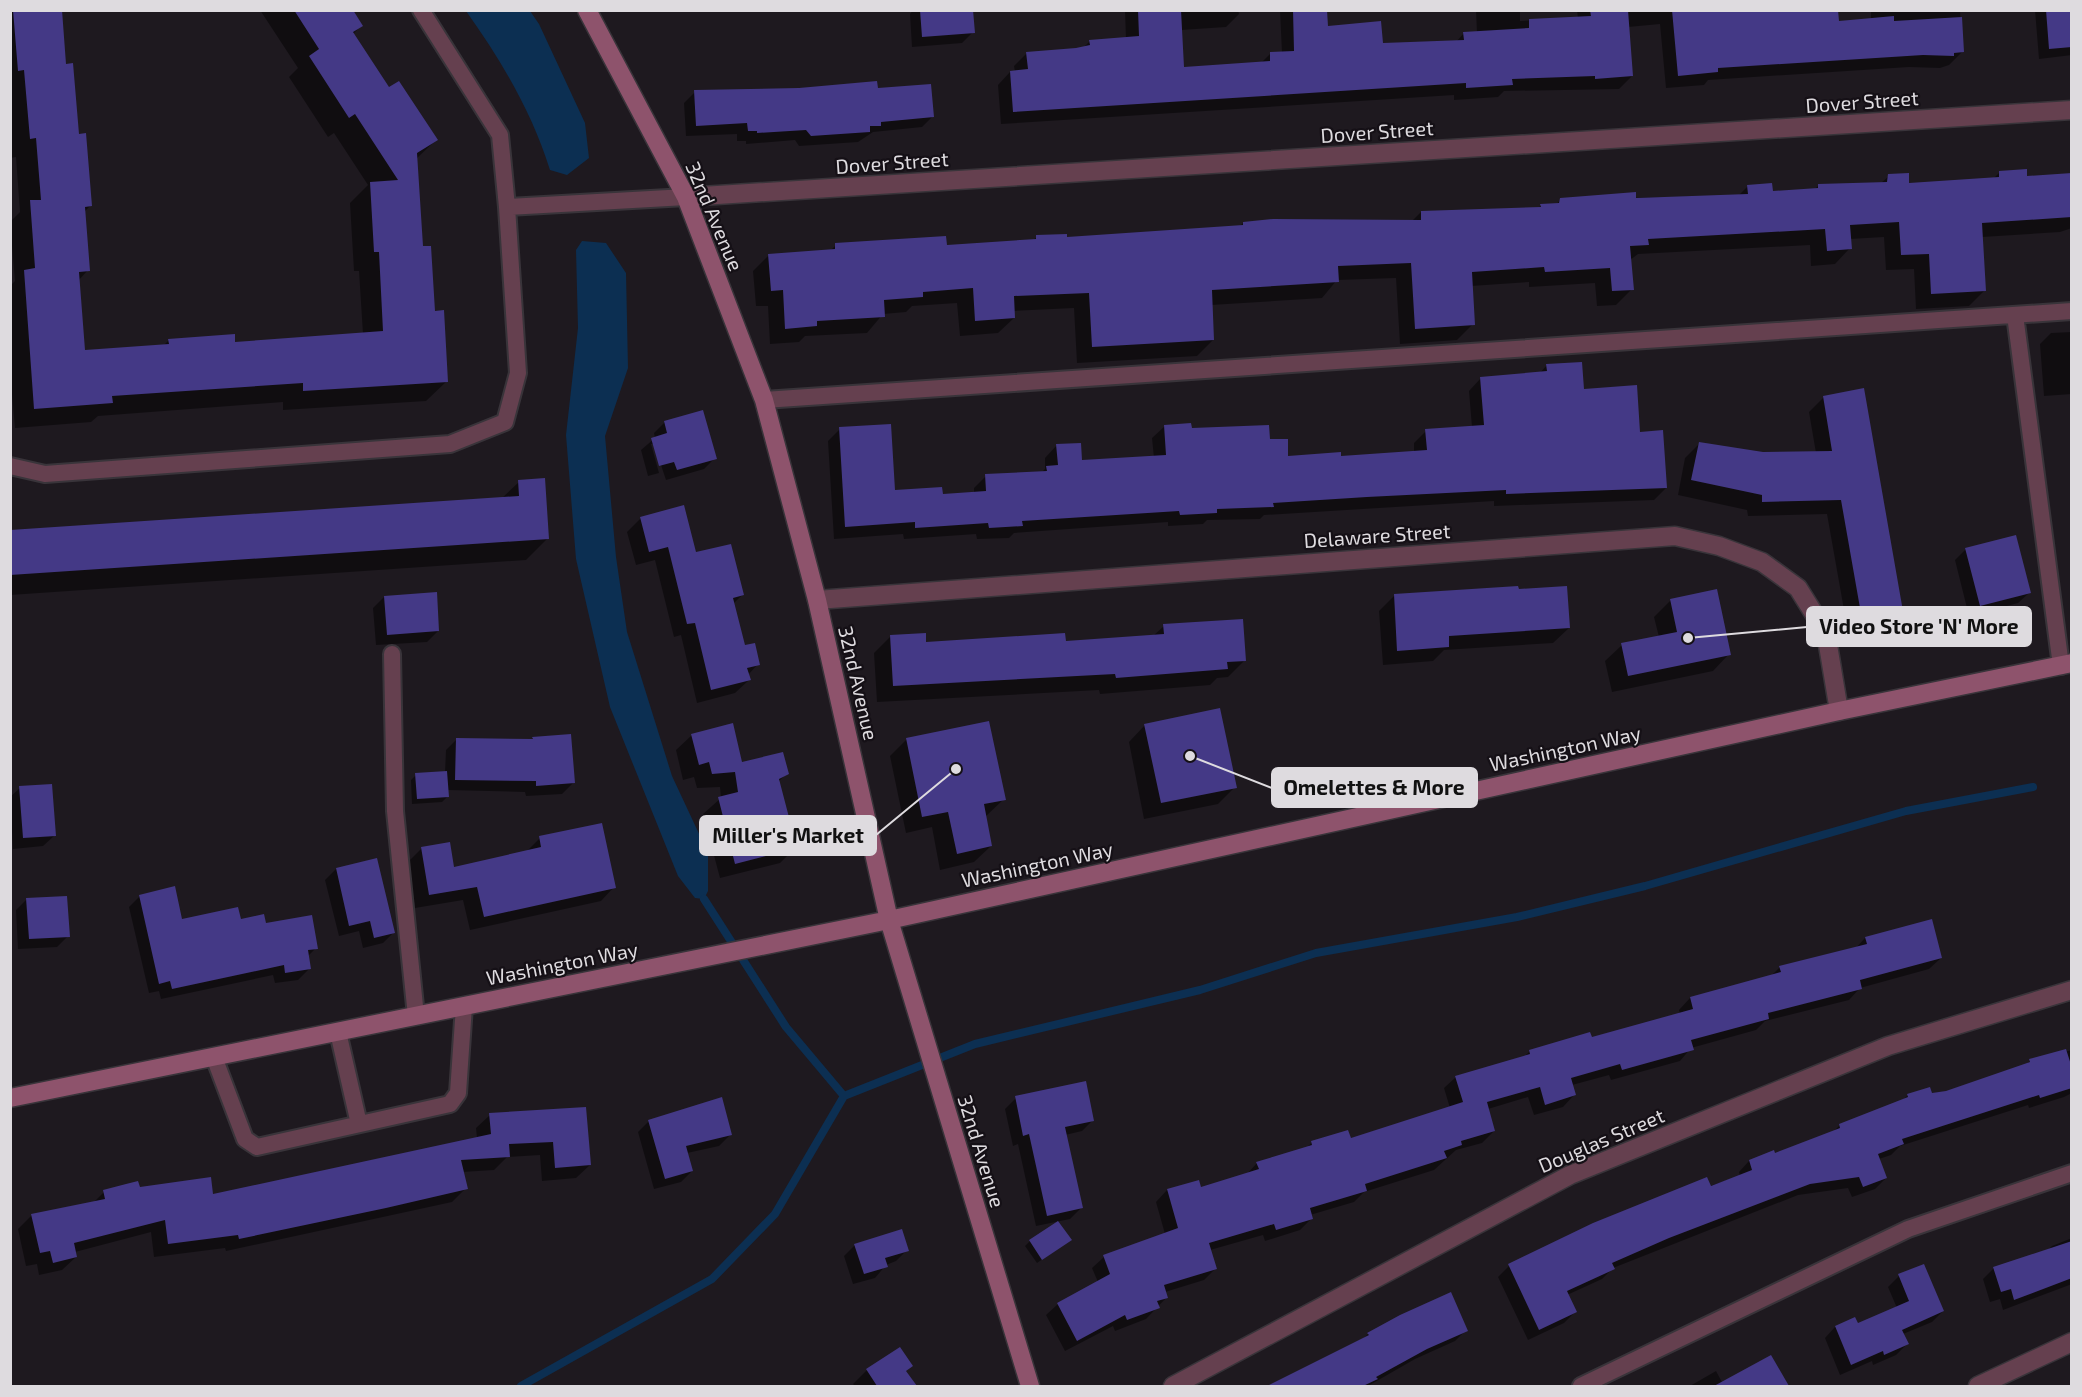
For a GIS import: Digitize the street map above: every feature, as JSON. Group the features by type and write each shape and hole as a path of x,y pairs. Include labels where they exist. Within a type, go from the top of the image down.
{"main road":[{"name":"32nd Avenue","path":"587,10 686,197 764,400 817,600 889,920 1030,1386"},
{"name":"Washington Way","path":"10,1098 889,920 1839,711 2066,664"}],"street":[{"name":"Dover Street","path":"686,197 2072,110"},
{"name":"Delaware Street","path":"817,600 1675,536 1719,546 1762,562 1798,588 1826,633 1839,711"},
{"name":"Douglas Street","path":"1173,1386 1570,1175 1888,1046 2072,990"},
{"path":"1978,1386 2072,1342"}],"lane":[{"path":"10,466 45,474 450,444 505,422 518,373 500,135 421,10"},
{"path":"507,207 686,197"},
{"path":"764,400 2072,311"},
{"path":"2015,315 2066,664"},
{"path":"392,654 395,811 416,1016"},
{"path":"214,1057 245,1139 257,1148 450,1104 458,1093 464,1006"},
{"path":"338,1032 359,1124"},
{"path":"1581,1386 1908,1229 2072,1173"}],"water":[{"path":"466,11 530,11 539,24 585,123 589,158 567,175 550,170 525,107 491,48"},
{"path":"582,241 606,243 626,273 628,368 605,436 616,557 627,632 672,776 708,853 708,891 704,899 695,898 678,876 610,707 576,559 566,435 578,328 576,250"}],"building":[{"path":"13,10 62,10 66,64 73,63 79,134 86,133 92,206 85,207 90,271 79,272 85,350 169,344 168,339 235,334 235,342 383,331 379,252 374,252 370,182 398,180 355,114 349,118 309,56 319,49 294,10 353,10 363,26 353,32 389,87 399,81 438,140 417,153 423,246 431,246 435,311 444,310 448,382 303,391 303,383 112,396 113,403 34,409 24,270 35,268 30,200 41,200 36,138 30,139 24,70 18,71"},
{"path":"920,10 973,10 975,33 922,37"},
{"path":"1138,10 1181,10 1184,67 1270,61 1270,52 1294,51 1293,10 1327,10 1328,26 1381,21 1383,43 1464,40 1463,32 1529,28 1529,19 1591,16 1590,10 1628,10 1633,76 1595,79 1595,76 1512,79 1513,85 1466,88 1466,83 1013,112 1010,71 1028,69 1026,52 1076,48 1090,45 1089,40 1139,36"},
{"path":"1672,10 1838,10 1839,21 1894,16 1894,21 1962,17 1964,52 1954,53 1954,56 1923,55 1718,68 1718,72 1678,76"},
{"path":"2046,10 2072,10 2072,47 2049,49"},
{"path":"877,81 878,88 931,84 934,117 881,122 881,126 870,126 870,132 811,136 806,130 757,133 757,131 748,131 747,123 696,126 694,90 799,88"},
{"path":"2027,169 2027,176 2072,173 2072,217 1982,223 1986,291 1931,294 1929,254 1901,255 1899,222 1850,225 1852,249 1827,251 1825,229 1648,239 1649,245 1630,246 1634,290 1612,291 1610,268 1545,272 1544,267 1472,272 1475,325 1415,329 1411,263 1338,266 1339,282 1212,290 1214,340 1092,347 1089,293 1014,296 1015,318 975,321 973,288 923,292 923,297 884,300 885,317 817,321 817,326 785,329 783,290 771,291 768,254 835,249 835,243 946,236 947,245 1036,239 1036,235 1067,234 1067,237 1243,225 1243,222 1273,219 1421,220 1421,211 1541,207 1540,204 1559,203 1560,198 1636,192 1636,198 1748,194 1747,185 1772,183 1773,191 1818,188 1818,184 1887,182 1888,174 1909,173 1909,183 1999,177 1999,171"},
{"path":"1582,362 1584,389 1637,385 1640,432 1663,430 1667,488 1506,494 1506,490 1367,497 1273,503 1274,507 1217,509 1217,513 1180,515 1179,511 1022,521 1023,526 989,528 988,523 915,528 915,522 845,527 839,427 891,424 895,490 942,487 943,494 986,491 985,474 1047,471 1046,466 1058,465 1056,444 1081,443 1082,460 1166,455 1164,425 1191,423 1192,428 1269,425 1270,439 1288,439 1288,456 1341,452 1341,456 1427,450 1425,429 1484,425 1480,377 1547,371 1546,364"},
{"path":"1864,388 1904,617 1863,625 1841,500 1762,502 1762,495 1691,480 1699,442 1763,452 1832,451 1823,396"},
{"path":"703,410 717,459 677,470 674,462 659,466 651,438 667,433 664,421"},
{"path":"545,478 549,539 10,575 10,530 519,496 518,480"},
{"path":"684,505 696,552 731,544 744,595 733,598 745,645 755,643 760,665 747,668 751,680 711,690 695,623 687,624 668,547 649,552 640,517"},
{"path":"2016,535 2031,593 1980,606 1965,548"},
{"path":"1518,586 1519,589 1567,586 1570,628 1449,636 1449,647 1397,651 1394,594"},
{"path":"1717,589 1731,655 1628,676 1621,643 1677,632 1670,599"},
{"path":"437,592 439,631 387,635 384,596"},
{"path":"1243,619 1246,661 1227,662 1228,669 1116,678 1115,674 893,686 890,635 926,633 926,642 1065,633 1066,641 1164,634 1163,624"},
{"path":"1220,708 1237,788 1161,803 1144,724"},
{"path":"989,721 1006,800 984,804 992,846 957,854 948,812 922,817 906,738"},
{"path":"733,723 742,762 783,752 789,774 779,779 797,848 735,864 718,797 738,792 735,772 712,774 709,762 699,765 691,734"},
{"path":"571,734 575,783 536,786 536,781 455,780 456,738 533,739 532,737"},
{"path":"447,771 449,797 417,799 415,773"},
{"path":"52,784 56,836 23,838 19,786"},
{"path":"602,823 616,888 484,917 477,887 429,895 421,847 450,842 454,867 541,847 539,836"},
{"path":"377,858 395,933 374,938 370,921 349,926 336,868"},
{"path":"175,886 182,919 238,907 241,919 264,914 266,923 312,915 318,949 308,950 311,969 285,973 284,965 172,989 170,981 159,984 139,895"},
{"path":"67,896 70,937 29,939 26,898"},
{"path":"1932,919 1942,958 1860,980 1862,989 1768,1013 1769,1019 1691,1040 1694,1050 1622,1070 1620,1064 1571,1078 1576,1095 1545,1105 1540,1087 1487,1102 1495,1131 1461,1141 1462,1145 1444,1151 1447,1158 1365,1184 1367,1191 1310,1208 1313,1219 1276,1230 1274,1224 1209,1243 1217,1269 1164,1285 1168,1298 1157,1301 1160,1308 1127,1320 1125,1315 1077,1341 1057,1303 1110,1274 1103,1255 1178,1228 1167,1189 1199,1180 1201,1187 1259,1169 1256,1162 1312,1145 1311,1141 1348,1130 1351,1138 1463,1102 1455,1076 1530,1054 1529,1050 1590,1032 1592,1037 1693,1009 1690,997 1781,972 1779,966 1867,944 1865,937"},
{"path":"2066,1049 2072,1068 2072,1088 2040,1098 2039,1095 1902,1139 1904,1144 1878,1154 1887,1178 1863,1187 1859,1177 1810,1184 1669,1238 1612,1263 1615,1269 1567,1291 1577,1312 1539,1330 1508,1264 1593,1223 1707,1177 1711,1186 1752,1170 1749,1160 1774,1150 1775,1153 1840,1128 1839,1124 1908,1097 1907,1094 1930,1087 1932,1093 1946,1091 2030,1062 2029,1059"},
{"path":"1086,1081 1094,1121 1065,1127 1083,1208 1047,1216 1029,1134 1023,1136 1015,1096"},
{"path":"722,1097 732,1135 686,1146 693,1171 665,1179 648,1120"},
{"path":"586,1107 591,1165 555,1168 553,1142 509,1144 510,1157 461,1160 468,1189 239,1239 238,1235 168,1244 165,1220 74,1243 77,1257 53,1263 50,1251 40,1253 31,1214 105,1199 103,1190 138,1181 140,1187 211,1177 213,1194 491,1134 489,1113"},
{"path":"1058,1221 1072,1240 1042,1260 1029,1240"},
{"path":"902,1229 909,1251 885,1258 888,1267 864,1274 854,1244"},
{"path":"2072,1241 2072,1278 2014,1300 2011,1289 2001,1292 1993,1267"},
{"path":"1924,1264 1944,1311 1902,1330 1909,1344 1884,1355 1883,1351 1851,1365 1835,1326 1855,1317 1858,1323 1909,1301 1898,1274"},
{"path":"1451,1292 1468,1331 1427,1349 1376,1377 1378,1379 1363,1386 1267,1386 1369,1335 1367,1333 1400,1315"},
{"path":"900,1347 913,1366 906,1371 917,1386 877,1386 866,1369"},
{"path":"1771,1355 1789,1386 1714,1386"}],"waterway":[{"path":"521,1386 712,1279 775,1214 844,1096 975,1044 1200,990 1316,953 1517,917 1645,886 1906,811 2033,787"},
{"path":"704,899 786,1027 844,1096"}],"place":[{"name":"Video Store 'N' More","path":"1688,638"},
{"name":"Omelettes & More","path":"1190,756"},
{"name":"Miller's Market","path":"956,769"}]}
